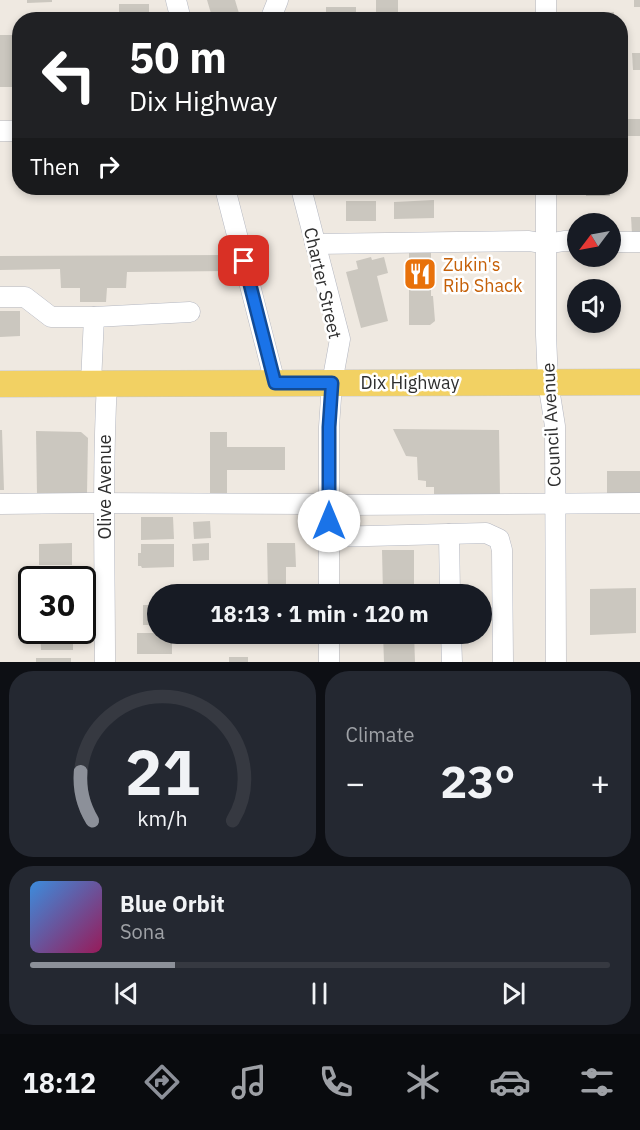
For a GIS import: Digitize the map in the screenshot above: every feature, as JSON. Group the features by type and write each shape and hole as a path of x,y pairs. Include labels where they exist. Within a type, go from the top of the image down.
{"main road":[{"name":"Dix Highway","path":"0,384 640,382"}],"street":[{"path":"227,195 275,383"},
{"name":"Charter Street","path":"303,195 339,339 332,383 329,427 329,584"},
{"name":"Council Avenue","path":"546,195 548,382 555,426 556,662"},
{"path":"315,244 529,242 546,244 567,241"},
{"path":"621,242 640,242"},
{"path":"0,297 25,297 51,317 190,312"},
{"name":"Olive Avenue","path":"94,317 104,427 105,662"},
{"path":"0,504 640,503"},
{"path":"329,537 486,533 499,539 502,550 502,662"},
{"path":"449,534 450,584"},
{"path":"329,644 329,662"},
{"path":"451,644 452,662"}],"building":[{"path":"27,0 52,0 52,2 27,3"},
{"path":"207,0 235,0 239,12 211,12"},
{"path":"376,0 398,0 398,12 376,12"},
{"path":"634,0 640,0 640,7 634,7"},
{"path":"119,4 149,4 149,12 119,12"},
{"path":"326,7 356,7 356,12 326,12"},
{"path":"0,35 12,35 12,87 0,87"},
{"path":"632,53 640,53 640,70 633,70"},
{"path":"628,119 640,119 640,136 628,136"},
{"path":"586,195 610,195 610,196"},
{"path":"434,200 434,218 394,219 394,202"},
{"path":"346,201 376,201 376,221 346,221"},
{"path":"631,217 640,217 640,234 632,234"},
{"name":"Zukin's Rib Shack","path":"409,252 431,252 431,296 433,296 435,321 430,325 409,325"},
{"path":"226,255 229,271 127,272 126,288 107,288 106,302 80,302 80,288 61,288 60,269 0,270 0,256"},
{"path":"371,257 372,260 384,257 388,273 377,276 388,321 361,328 346,272 358,269 356,261"},
{"path":"0,311 20,311 20,336 0,337"},
{"path":"393,429 499,430 500,497 434,497 434,487 426,487 426,481 418,480 417,457 406,456"},
{"path":"0,430 2,430 4,490 0,490"},
{"path":"36,431 81,432 88,438 87,494 37,494"},
{"path":"210,432 227,432 227,447 285,447 285,470 227,470 227,497 210,497"},
{"path":"607,471 640,471 640,495 607,496"},
{"path":"141,517 173,517 174,539 141,540"},
{"path":"210,521 211,538 194,539 193,522"},
{"path":"72,543 72,565 39,565 39,544"},
{"path":"209,543 209,560 193,561 192,544"},
{"path":"267,543 295,543 296,567 286,567 286,584 268,584"},
{"path":"141,544 174,544 174,567 142,568 138,566"},
{"path":"382,550 414,550 414,584 383,584"},
{"path":"636,588 636,633 590,635 590,589"},
{"path":"143,605 147,605 147,625 143,625"},
{"path":"137,633 147,633 147,644 172,644 172,654 137,654"},
{"path":"41,644 73,644 73,650 41,650"},
{"path":"383,644 414,644 415,662 384,662"},
{"path":"229,657 248,657 248,662 229,662"},
{"path":"36,658 71,658 71,662 36,662"}],"place":[{"name":"Zukin's Rib Shack","path":"420,274"}],"route":[{"path":"244,261 275,383 332,383 329,427 329,521"}]}
